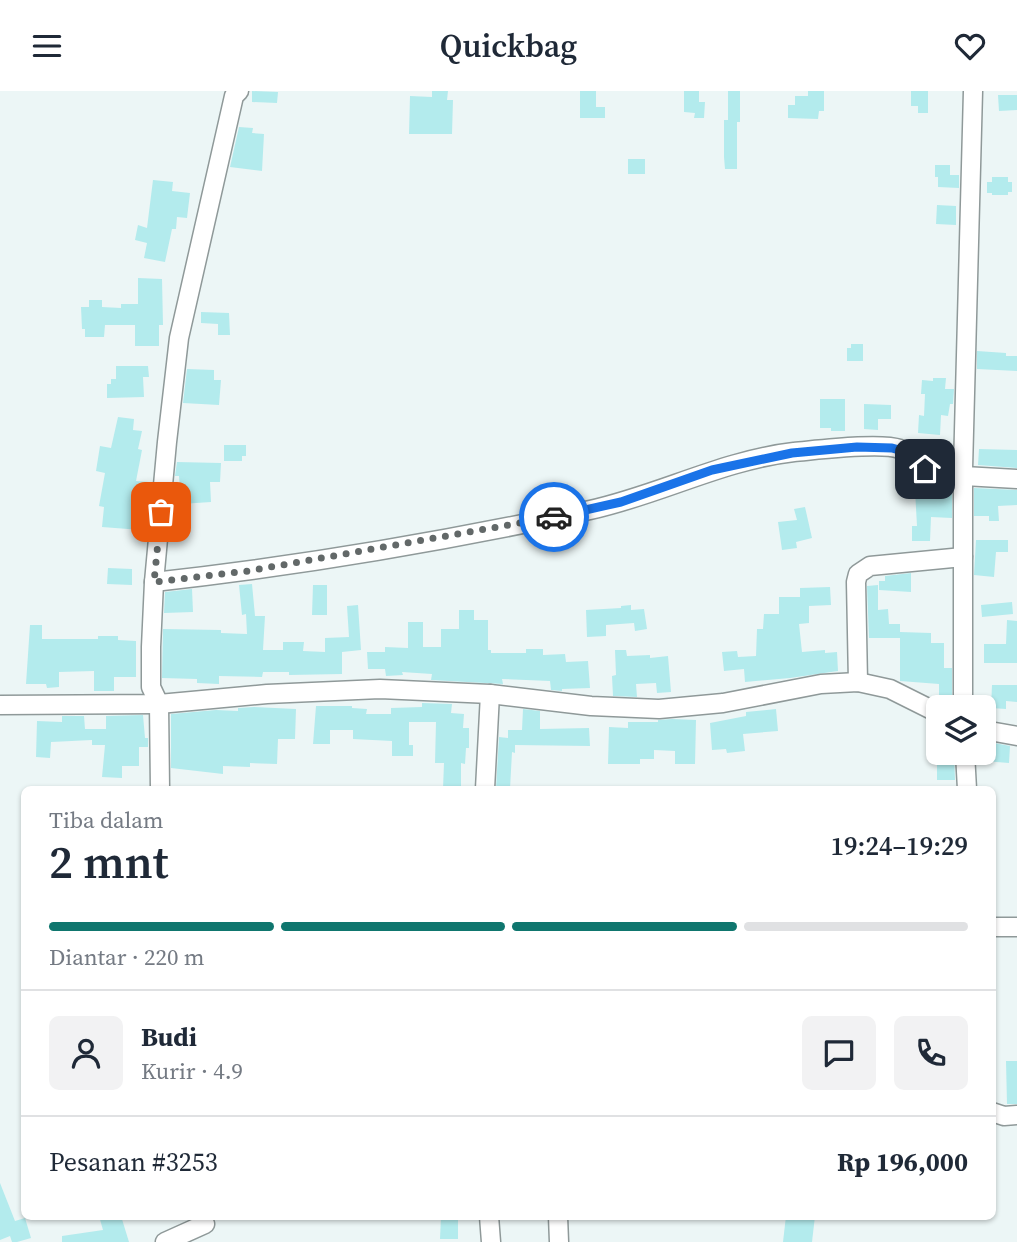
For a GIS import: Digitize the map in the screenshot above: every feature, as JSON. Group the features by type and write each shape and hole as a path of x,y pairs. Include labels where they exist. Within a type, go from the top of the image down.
{"street":[{"path":"160,786 159,704 151,687 154,582 179,338 234,96 239,91"},
{"path":"964,695 964,472 973,91"},
{"path":"154,582 248,571 576,513 621,502 712,470 792,453 857,447 892,448 906,452 925,469 1017,479"},
{"path":"858,682 858,574 870,566 963,557"},
{"path":"0,705 159,704 267,694 380,689 490,694 591,706 659,709 723,703 821,684 858,682 890,689 926,707"},
{"path":"485,786 490,694"},
{"path":"996,732 1017,736"},
{"path":"966,765 967,786"},
{"path":"996,927 1017,927"},
{"path":"996,1113 1017,1115"},
{"path":"489,1220 491,1242"},
{"path":"558,1220 559,1242"},
{"path":"165,1242 205,1224"}],"building":[{"path":"252,91 278,92 277,103 252,102"},
{"path":"432,91 448,91 447,100 453,100 452,134 409,134 410,96 432,97"},
{"path":"580,91 596,91 596,107 605,107 605,118 580,118"},
{"path":"684,91 699,91 699,102 705,102 704,118 694,118 695,113 684,112"},
{"path":"728,91 740,91 737,169 725,169 724,120 728,120"},
{"path":"808,91 824,91 824,111 819,111 818,119 788,118 788,105 795,105 795,96 808,96"},
{"path":"911,91 928,91 928,113 918,113 918,106 911,106"},
{"path":"998,95 1017,95 1017,110 999,111"},
{"path":"239,127 253,128 252,133 264,134 262,171 230,167"},
{"path":"628,159 645,159 645,174 628,174"},
{"path":"935,165 950,165 950,175 959,175 959,188 938,187"},
{"path":"992,177 1008,177 1008,182 1012,182 1012,192 1008,192 1008,195 987,193 987,182 992,182"},
{"path":"153,180 173,182 172,191 190,193 187,218 177,217 176,229 172,229 165,262 144,258 147,243 135,240 138,225 147,228"},
{"path":"937,205 956,206 956,225 936,224"},
{"path":"138,278 162,279 163,325 159,325 159,346 135,346 135,325 105,325 104,337 85,337 81,307 89,307 89,300 102,300 102,307 121,308 121,304 138,304"},
{"path":"201,312 229,313 230,335 218,335 218,324 201,323"},
{"path":"851,344 863,344 863,361 847,361 847,348 851,348"},
{"path":"977,351 1017,356 1017,371 977,369"},
{"path":"116,366 148,366 149,377 143,377 144,397 107,398 107,384 111,384 111,379 116,379"},
{"path":"187,369 214,370 214,380 221,380 219,405 183,403"},
{"path":"933,378 946,378 945,389 954,389 953,404 950,404 948,416 941,415 940,435 918,433 919,415 924,416 925,394 921,394 922,380 933,381"},
{"path":"820,399 845,399 845,431 820,428"},
{"path":"864,404 891,405 891,419 878,419 878,430 864,429"},
{"path":"118,417 134,419 133,430 142,431 138,449 142,450 136,481 149,482 147,512 143,512 141,530 102,527 104,507 99,506 105,473 96,471 100,446 111,448"},
{"path":"224,445 246,445 246,456 242,456 242,461 224,461"},
{"path":"979,449 1017,450 1017,468 978,465"},
{"path":"177,462 221,463 220,482 210,482 211,502 181,504 179,476 175,476"},
{"path":"928,480 952,480 952,518 931,517 930,541 912,541 912,526 917,526 915,490 925,489"},
{"path":"974,488 1017,490 1017,505 998,506 999,521 989,521 989,516 974,516"},
{"path":"805,507 812,538 796,542 797,548 782,550 778,522 797,520 794,509"},
{"path":"976,540 1008,540 1008,552 996,552 994,577 974,575"},
{"path":"108,568 132,569 132,585 107,584"},
{"path":"911,573 911,592 879,590 879,581 885,581 885,576"},
{"path":"252,584 255,616 265,616 263,650 283,650 283,642 304,642 303,651 325,652 325,638 349,637 347,606 358,605 361,650 342,652 342,674 289,675 289,672 263,672 262,677 219,676 219,684 197,683 197,679 162,678 163,629 221,630 221,633 247,634 246,614 242,615 239,585"},
{"path":"313,585 327,585 327,615 312,615"},
{"path":"878,585 878,610 888,609 889,624 900,624 900,632 931,633 931,643 944,643 944,668 952,668 952,695 939,695 939,684 900,681 900,638 869,638 867,586"},
{"path":"830,587 831,605 809,606 809,623 799,624 802,652 837,652 838,671 745,682 744,669 724,671 722,652 737,651 738,657 756,656 757,629 763,629 764,614 779,614 779,597 800,597 800,588"},
{"path":"192,589 193,612 164,613 165,592"},
{"path":"1012,602 1013,614 982,617 981,605"},
{"path":"631,605 631,610 644,609 647,629 635,631 634,623 606,625 606,636 587,637 586,610"},
{"path":"459,610 474,610 474,620 488,620 488,650 491,650 491,653 526,653 526,649 543,649 543,655 565,654 566,662 588,661 590,688 551,690 550,681 502,679 503,684 431,680 432,674 402,672 403,675 386,676 385,669 368,669 367,652 385,652 385,647 408,648 408,622 423,622 423,647 441,647 441,629 459,629"},
{"path":"1007,620 1017,621 1017,663 984,663 984,644 1006,644"},
{"path":"30,625 42,625 42,639 98,639 98,636 118,636 118,640 136,641 136,677 114,677 114,691 94,691 94,671 59,672 59,687 26,684"},
{"path":"615,650 626,650 627,656 668,656 671,692 657,693 656,683 636,684 637,697 613,696"},
{"path":"992,685 1017,685 1017,702 1006,701 1006,709 996,708 996,695 992,695"},
{"path":"422,703 452,704 451,713 464,714 463,728 469,728 469,748 466,748 465,764 461,763 461,786 443,786 444,763 435,763 436,722 409,722 409,745 413,745 413,756 392,756 392,741 353,739 353,730 330,730 330,744 313,744 316,706 352,706 367,709 366,714 391,714 391,708 422,707"},
{"path":"238,708 296,709 295,739 278,739 277,764 223,766 223,774 171,768 171,714 238,711"},
{"path":"523,709 540,711 540,729 589,728 590,746 515,745 515,753 512,752 510,786 496,786 499,737 508,738 508,730 522,730"},
{"path":"776,709 778,731 743,734 745,751 727,753 726,749 712,750 710,723 746,716 746,712"},
{"path":"143,715 148,747 139,747 139,766 122,766 122,778 102,777 105,745 92,745 92,740 51,742 50,758 36,757 37,721 62,722 62,716 84,716 85,729 106,729 106,716"},
{"path":"696,720 695,764 675,764 675,751 654,750 654,759 640,759 640,764 608,764 609,727 628,728 628,722"},
{"path":"996,743 1010,746 1009,763 996,762"},
{"path":"937,765 954,765 955,780 937,780"},
{"path":"1006,1061 1017,1061 1017,1104 1007,1104"},
{"path":"0,1183 15,1221 26,1220 31,1238 12,1242 10,1236 0,1240"},
{"path":"100,1220 122,1220 129,1242 62,1242 62,1236 103,1230"},
{"path":"441,1220 458,1220 458,1239 440,1239"},
{"path":"786,1220 815,1220 812,1242 783,1242"}],"way so far":[{"path":"161,512 154,582 248,571 554,517"}],"route":[{"path":"554,517 621,502 712,470 792,453 857,447 892,448 906,452 925,469"}]}
